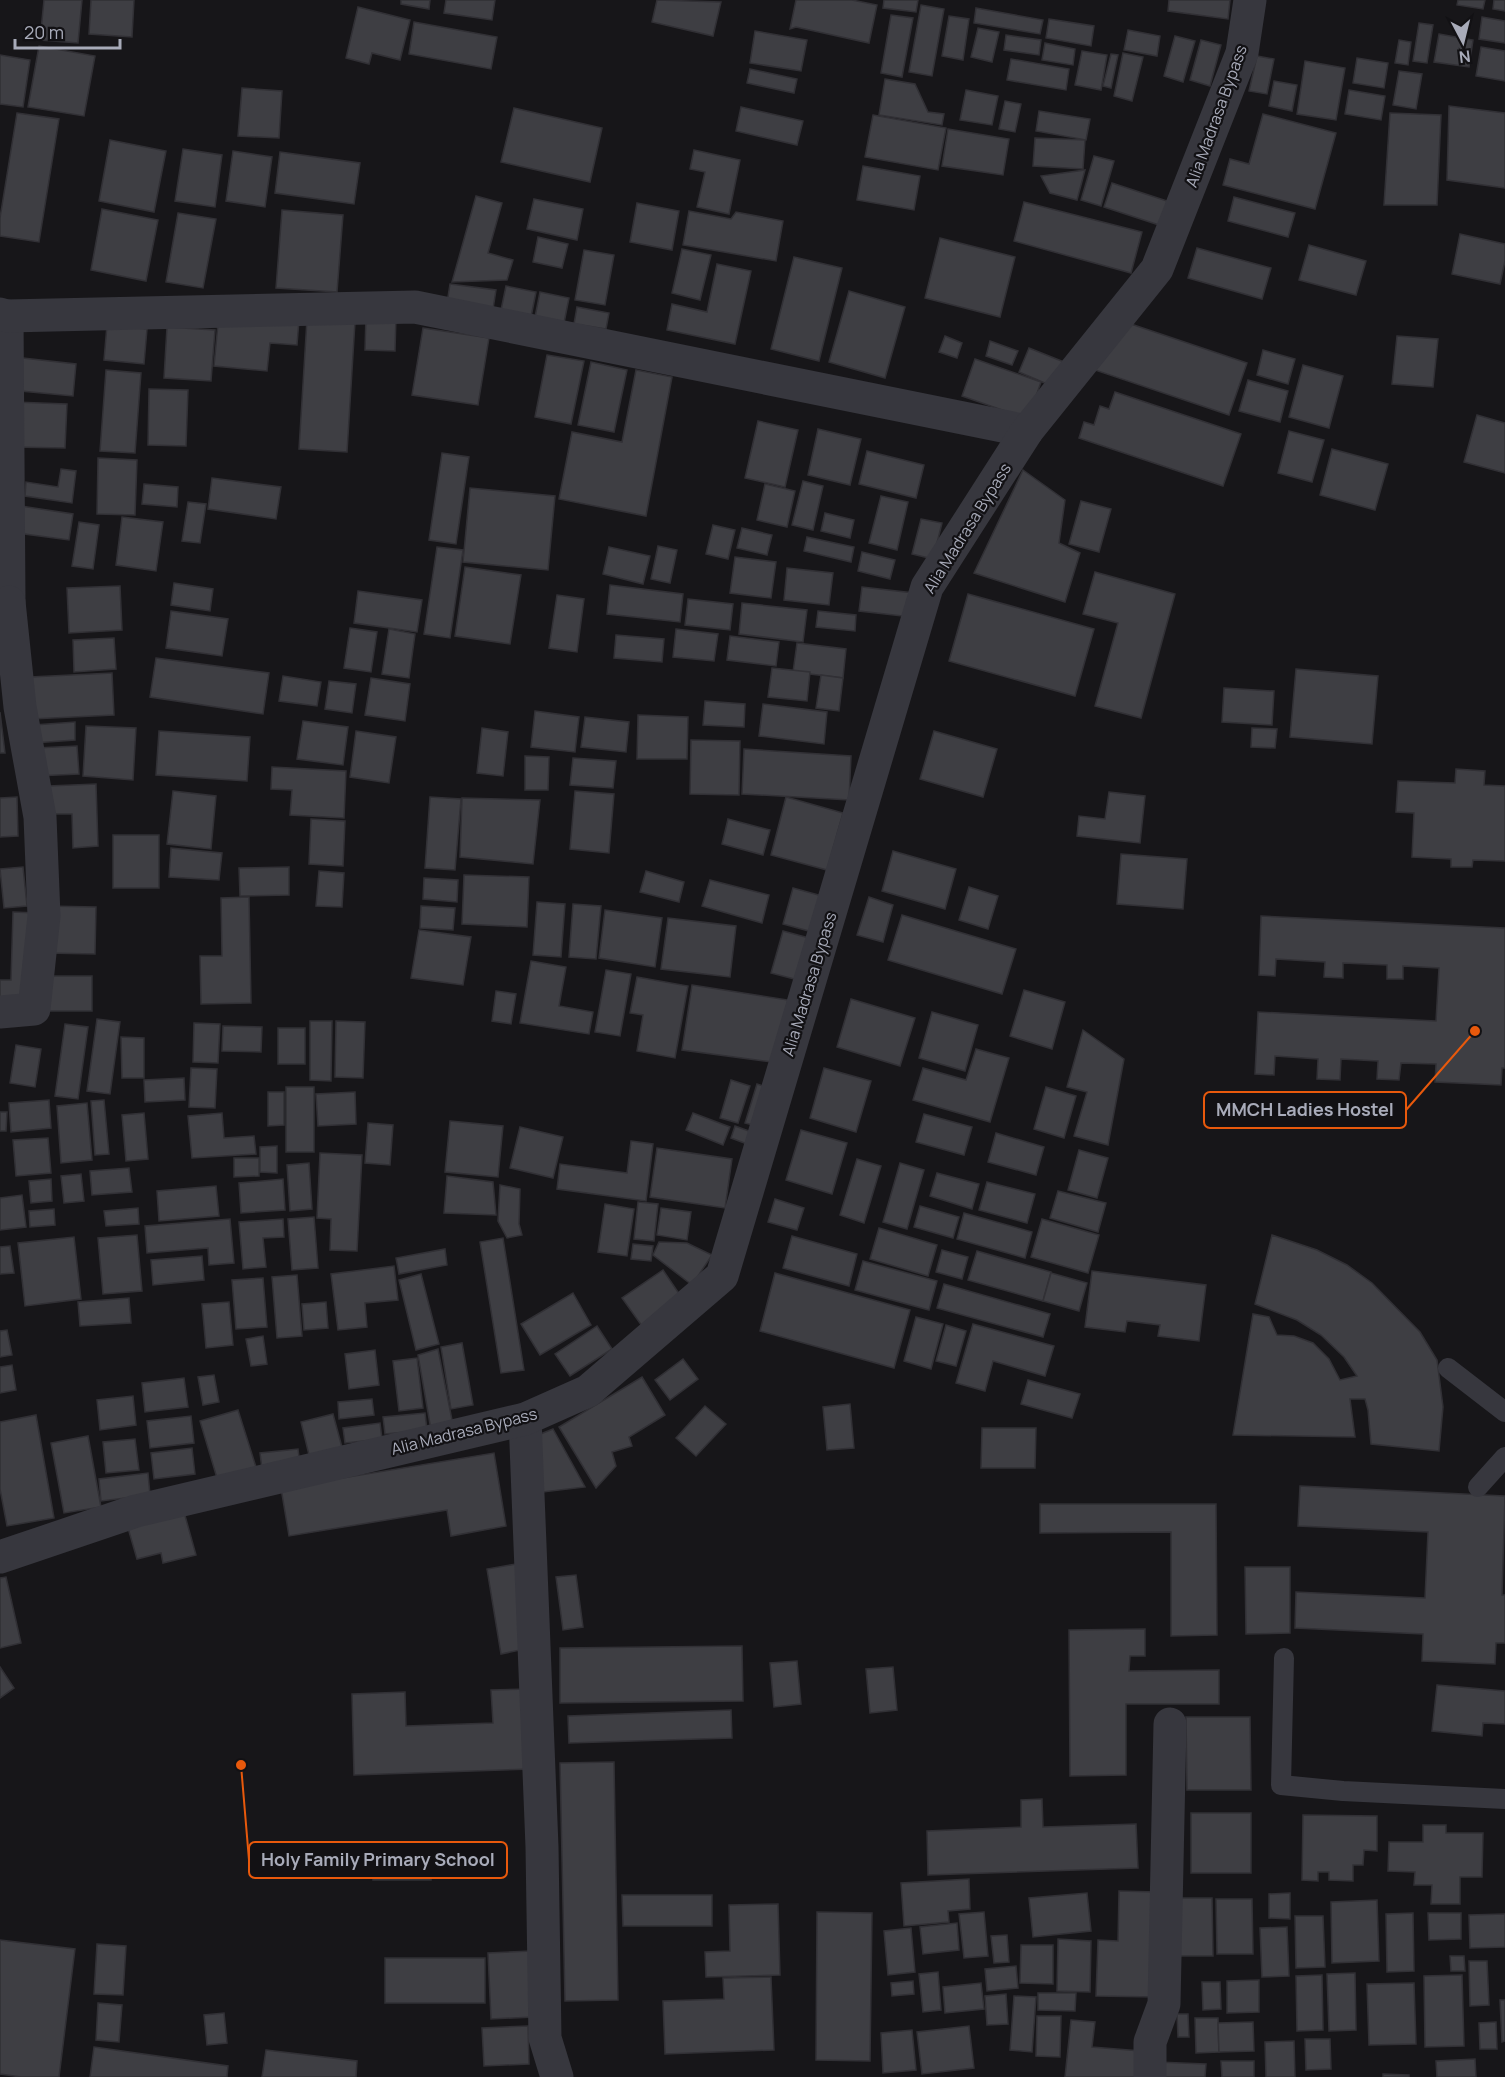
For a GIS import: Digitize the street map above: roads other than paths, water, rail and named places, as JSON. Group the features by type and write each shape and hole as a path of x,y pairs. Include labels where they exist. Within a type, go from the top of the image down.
{"street":[{"name":"Alia Madrasa Bypass","path":"0,1557 136,1511 525,1419 588,1391 722,1276 927,587 1027,431 1157,269 1242,53 1250,0"},
{"path":"0,1012 34,1009 45,916 40,817 20,707 5,602 3,315 415,307 1027,431"},
{"path":"525,1419 542,1847 545,2037 557,2077"},
{"path":"1150,2077 1150,2042 1164,2004 1170,1724"}],"lane":[{"path":"1448,1368 1505,1412"},
{"path":"1478,1487 1505,1457"},
{"path":"1284,1658 1281,1785 1343,1791 1505,1799"}],"place":[{"name":"MMCH Ladies Hostel","path":"1475,1031"},
{"name":"Holy Family Primary School","path":"241,1765"}]}
